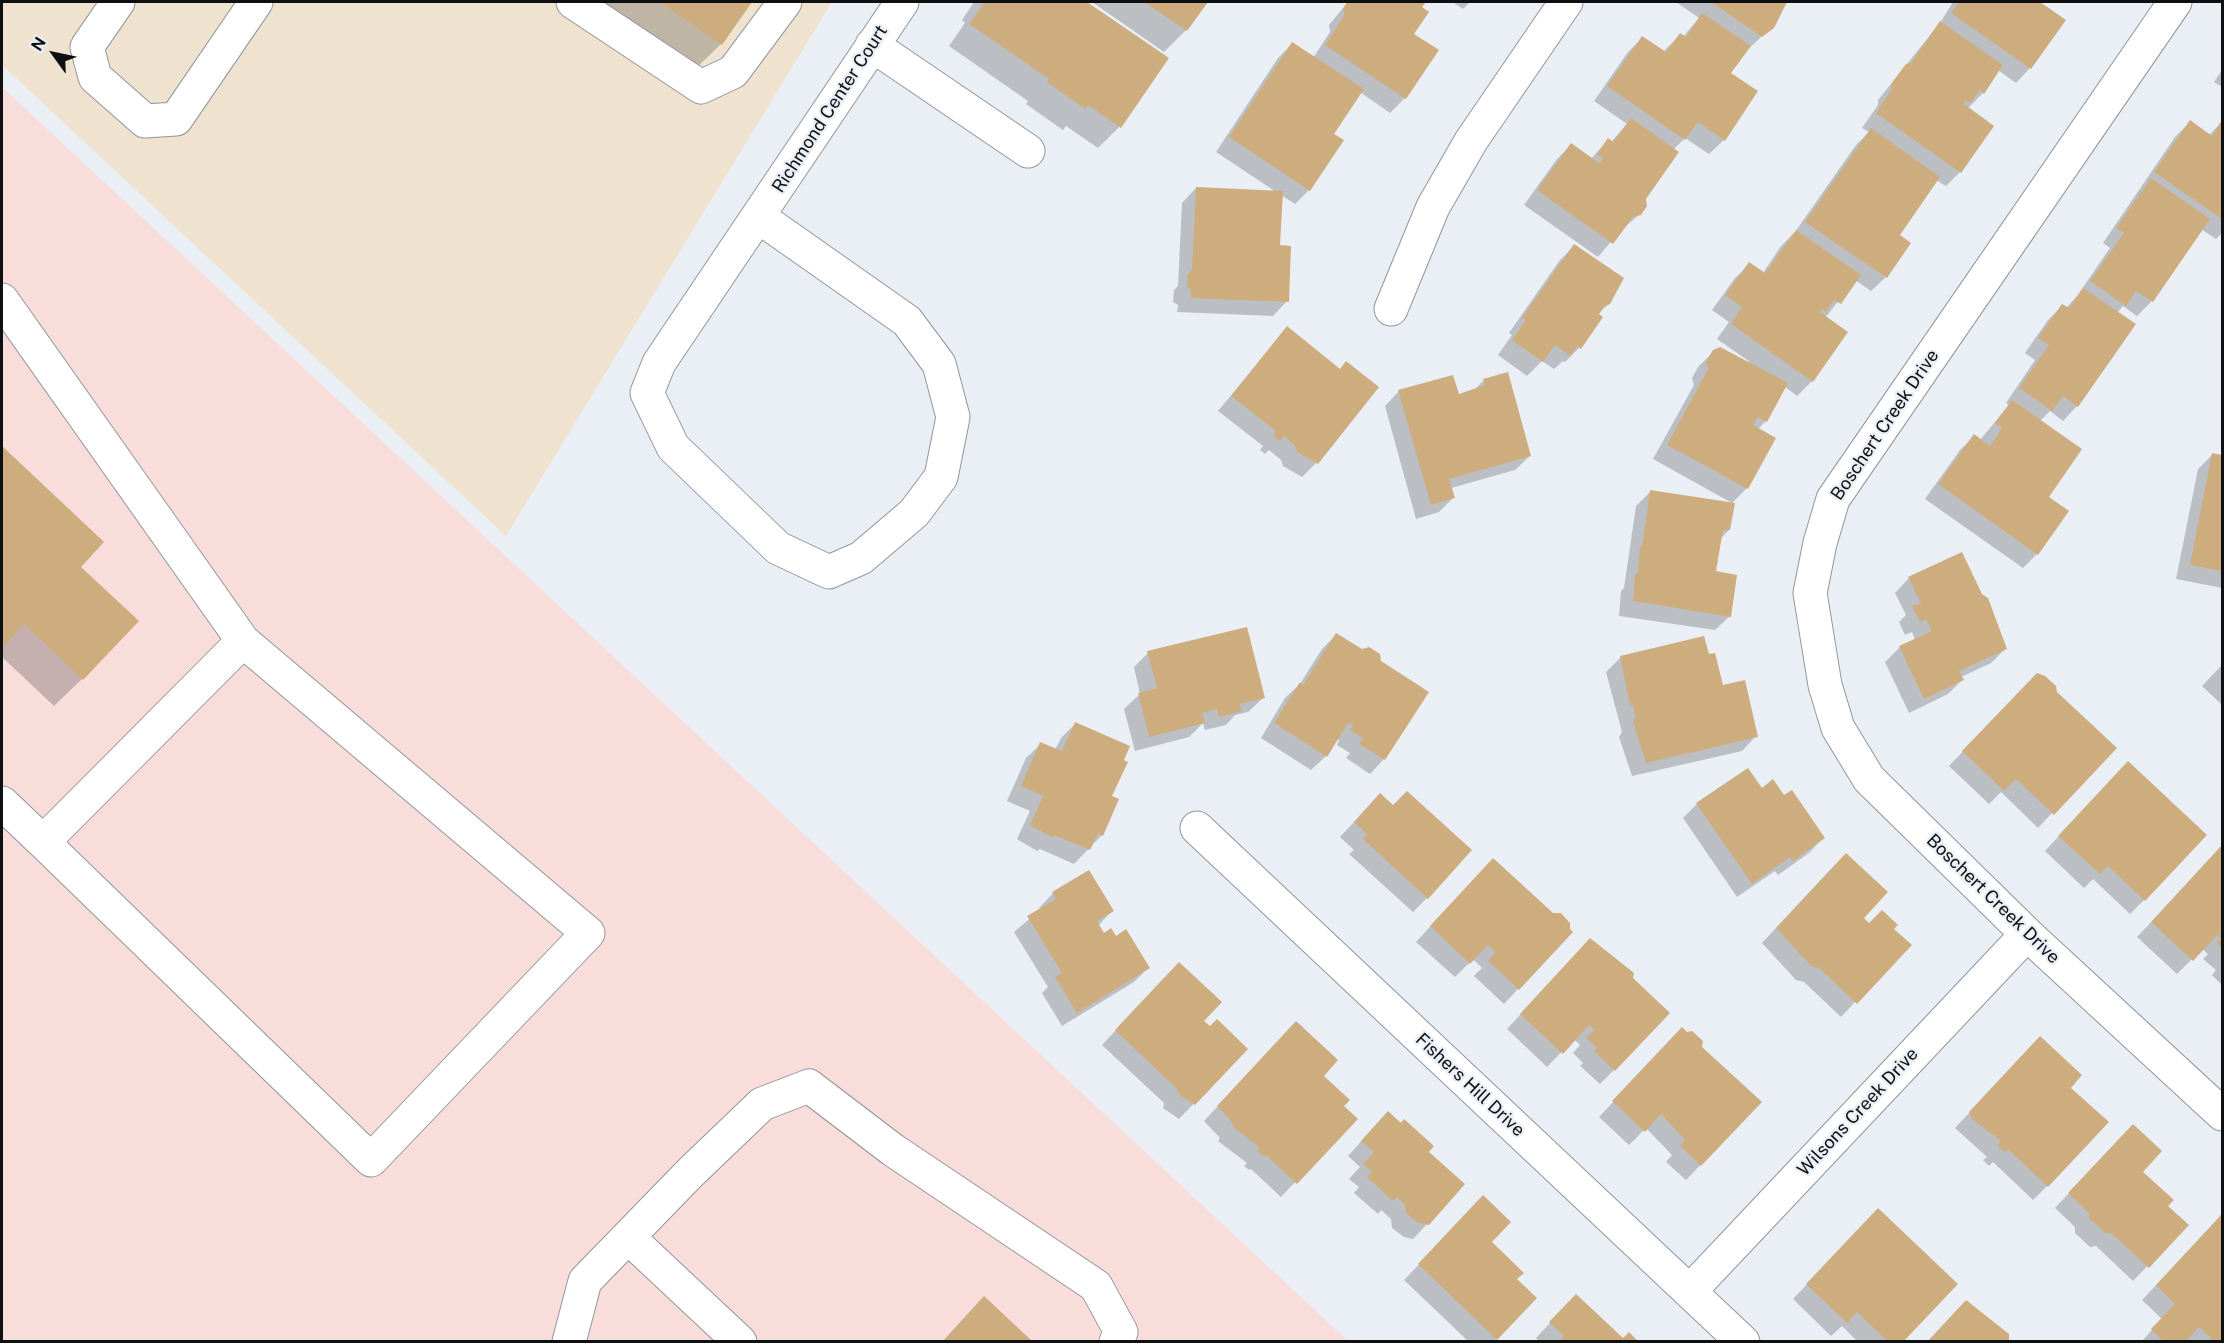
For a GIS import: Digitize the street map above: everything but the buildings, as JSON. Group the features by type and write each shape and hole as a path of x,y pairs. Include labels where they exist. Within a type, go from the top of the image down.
{"street":[{"path":"118,2 87,47 95,77 145,121 176,119 256,2"},
{"path":"573,2 701,87 733,72 785,2"},
{"name":"Richmond Center Court","path":"759,217 907,321 939,363 953,417 940,477 914,513 861,558 829,572 778,548 673,447 646,393 660,363 902,2"},
{"path":"1391,309 1433,207 1471,141 1566,2"},
{"name":"Boschert Creek Drive","path":"2175,2 1833,499 1820,543 1810,592 1825,685 1838,728 1869,779 2027,934 2223,1114"},
{"path":"872,45 1028,151"},
{"path":"2,300 243,641 588,933 371,1161 2,803"},
{"path":"43,842 243,641"},
{"name":"Fishers Hill Drive","path":"1197,828 1743,1341"},
{"name":"Wilsons Creek Drive","path":"1690,1291 2027,934"},
{"path":"569,1341 585,1281 762,1104 809,1086 893,1150 1096,1286 1121,1332 1116,1341"},
{"path":"628,1237 740,1341"}],"shaded area":[{"path":"2,2 832,2 506,536 2,65"},
{"path":"2,87 1348,1341 2,1341"}]}
